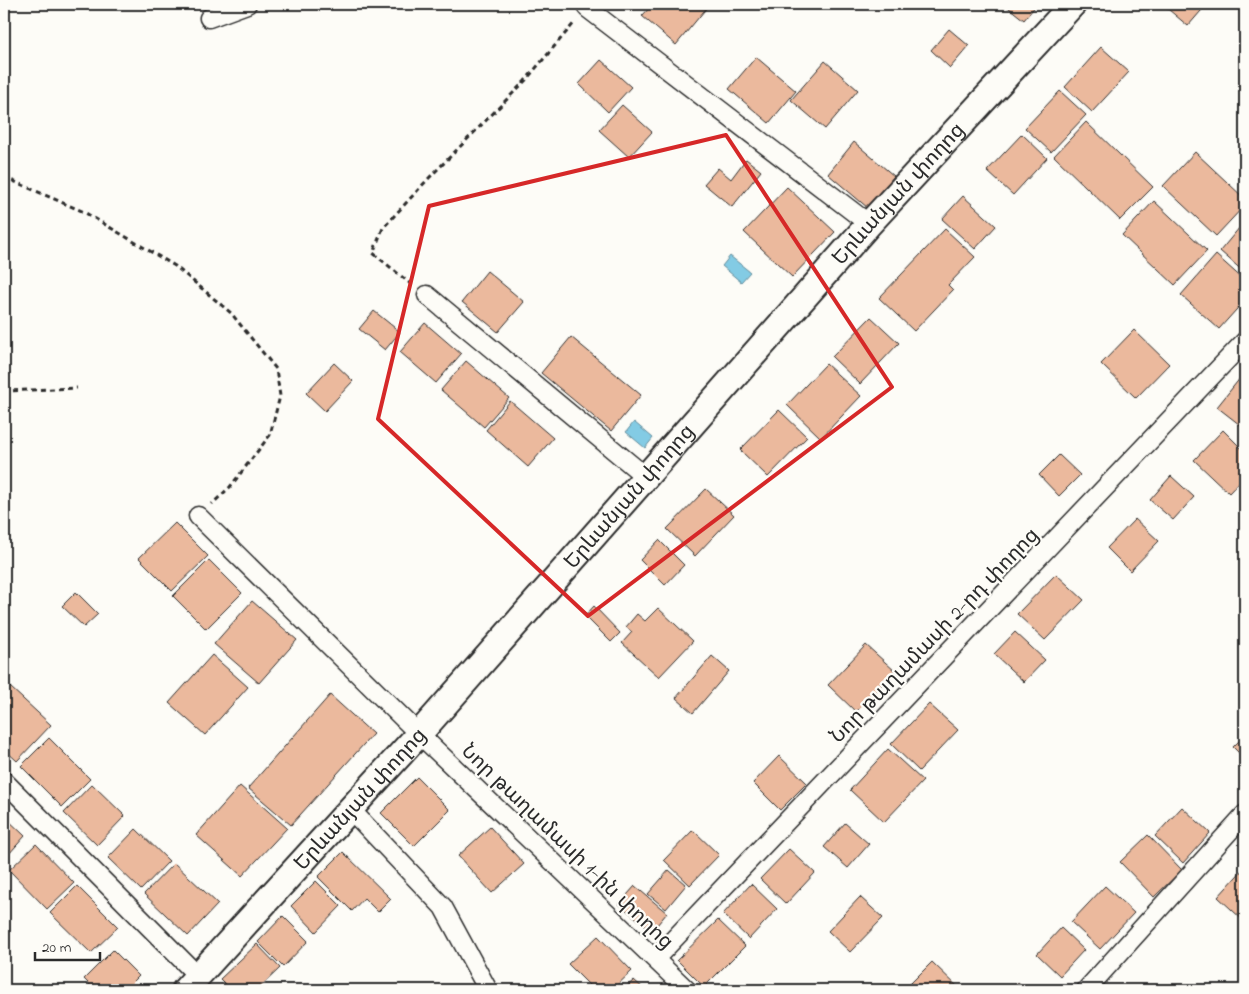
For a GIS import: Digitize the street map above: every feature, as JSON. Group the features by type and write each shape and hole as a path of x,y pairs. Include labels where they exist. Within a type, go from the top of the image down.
{"main road":[{"name":"Երևանյան փողոց","path":"192,983 418,734 869,224 1073,4"}],"street":[{"path":"209,18 247,4"},
{"path":"587,8 869,224"},
{"path":"426,295 646,477"},
{"name":"Նոր թաղամասի 2-րդ փողոց","path":"655,960 1245,341"},
{"name":"Նոր թաղամասի 1-ին փողոց","path":"198,516 418,734 686,990"},
{"path":"4,781 192,983"},
{"path":"350,809 443,907 488,990"},
{"path":"1086,990 1245,814"}],"path":[{"path":"426,295 373,253 383,228 429,178 525,81 587,8"},
{"path":"4,177 84,212 175,266 231,313 276,369 280,396 270,435 230,487 198,516"},
{"path":"4,391 77,388"}],"highlighted area":[{"path":"726,135 892,387 588,616 378,419 429,206"}],"water":[{"path":"730,256 750,272 741,282 722,266"},
{"path":"634,422 653,438 645,448 626,432"}],"building":[{"path":"653,4 709,5 676,45 642,16"},
{"path":"1004,4 1037,4 1024,20"},
{"path":"1162,4 1207,4 1188,26"},
{"path":"949,29 969,46 950,68 931,50"},
{"path":"1101,47 1129,72 1092,112 1065,87"},
{"path":"756,57 796,91 769,123 729,89"},
{"path":"601,60 631,87 608,112 579,84"},
{"path":"825,61 858,90 825,129 791,100"},
{"path":"1060,91 1086,115 1051,152 1025,128"},
{"path":"622,105 652,132 629,157 599,130"},
{"path":"1086,122 1153,187 1120,220 1054,156"},
{"path":"1022,134 1047,158 1013,195 987,171"},
{"path":"854,142 894,176 868,208 828,174"},
{"path":"1195,152 1245,199 1245,205 1216,236 1163,186"},
{"path":"746,159 761,171 732,207 704,184 718,168 731,179"},
{"path":"787,187 835,232 792,277 744,232"},
{"path":"963,196 996,226 975,249 942,219"},
{"path":"1154,201 1207,251 1175,285 1122,235"},
{"path":"1245,221 1245,273 1220,251"},
{"path":"945,229 975,257 948,285 953,290 914,331 879,298"},
{"path":"1216,255 1245,281 1245,300 1219,329 1181,295"},
{"path":"487,271 524,302 498,332 462,302"},
{"path":"374,311 400,332 385,350 359,329"},
{"path":"871,317 899,343 860,384 832,357"},
{"path":"425,323 461,354 436,383 400,352"},
{"path":"1134,330 1169,364 1136,398 1101,364"},
{"path":"571,337 641,395 611,431 541,373"},
{"path":"466,361 509,398 484,427 441,390"},
{"path":"334,363 353,381 325,411 306,393"},
{"path":"826,364 861,396 821,438 787,405"},
{"path":"1241,377 1245,381 1244,428 1217,407"},
{"path":"510,401 553,438 528,467 486,430"},
{"path":"779,410 807,437 768,477 740,450"},
{"path":"1223,430 1245,452 1245,476 1229,493 1194,460"},
{"path":"1059,455 1080,475 1059,496 1039,475"},
{"path":"1171,476 1194,497 1173,520 1150,500"},
{"path":"706,489 734,515 695,556 667,529"},
{"path":"1135,519 1159,541 1130,571 1107,548"},
{"path":"175,523 208,556 172,591 139,558"},
{"path":"659,540 684,565 665,585 640,560"},
{"path":"209,560 242,593 206,629 173,596"},
{"path":"1056,574 1084,600 1045,640 1017,614"},
{"path":"76,592 98,614 84,627 62,606"},
{"path":"252,601 297,640 259,683 214,644"},
{"path":"594,606 620,633 611,642 585,616"},
{"path":"658,608 693,641 659,677 622,643 632,632 626,627 637,614 645,621"},
{"path":"1015,632 1045,660 1024,682 994,654"},
{"path":"866,645 895,671 856,712 828,685"},
{"path":"212,655 248,687 205,735 169,703"},
{"path":"712,656 729,671 693,713 676,698"},
{"path":"10,687 51,725 17,761 4,749 4,694"},
{"path":"330,695 373,734 291,825 248,788"},
{"path":"929,704 958,730 919,771 891,744"},
{"path":"1245,735 1245,759 1233,747"},
{"path":"49,738 90,779 62,807 21,766"},
{"path":"888,749 923,781 884,822 850,790"},
{"path":"779,756 807,783 780,810 753,783"},
{"path":"417,777 450,810 414,846 381,813"},
{"path":"92,784 125,816 97,845 64,813"},
{"path":"240,786 287,828 242,876 196,835"},
{"path":"1182,807 1210,833 1183,863 1155,836"},
{"path":"4,816 25,836 8,855 4,851"},
{"path":"845,823 869,844 848,868 824,847"},
{"path":"490,827 524,864 492,893 458,856"},
{"path":"136,829 169,861 141,890 108,858"},
{"path":"693,830 719,855 690,885 664,860"},
{"path":"1148,835 1182,870 1154,897 1120,862"},
{"path":"36,844 74,883 47,909 9,870"},
{"path":"789,849 815,873 786,904 760,879"},
{"path":"343,852 391,899 378,912 364,898 352,911 318,877"},
{"path":"174,863 218,904 188,936 144,894"},
{"path":"1245,867 1245,922 1218,897"},
{"path":"669,870 686,885 666,909 648,894"},
{"path":"316,881 341,906 316,932 291,906"},
{"path":"751,884 777,909 749,939 723,914"},
{"path":"77,886 118,927 91,953 50,913"},
{"path":"635,886 667,913 652,931 619,904"},
{"path":"1105,886 1134,913 1100,949 1071,922"},
{"path":"860,897 883,918 850,952 828,931"},
{"path":"283,916 308,941 283,967 258,942"},
{"path":"718,920 745,946 704,987 677,960"},
{"path":"1061,928 1084,950 1060,976 1037,954"},
{"path":"598,936 632,971 612,990 594,990 568,964"},
{"path":"257,944 280,968 257,990 231,990 220,979"},
{"path":"113,950 139,976 125,990 95,990 84,979"},
{"path":"932,962 961,990 904,990"},
{"path":"634,980 645,990 623,990"},
{"path":"1018,982 1027,990 1011,990"}]}
